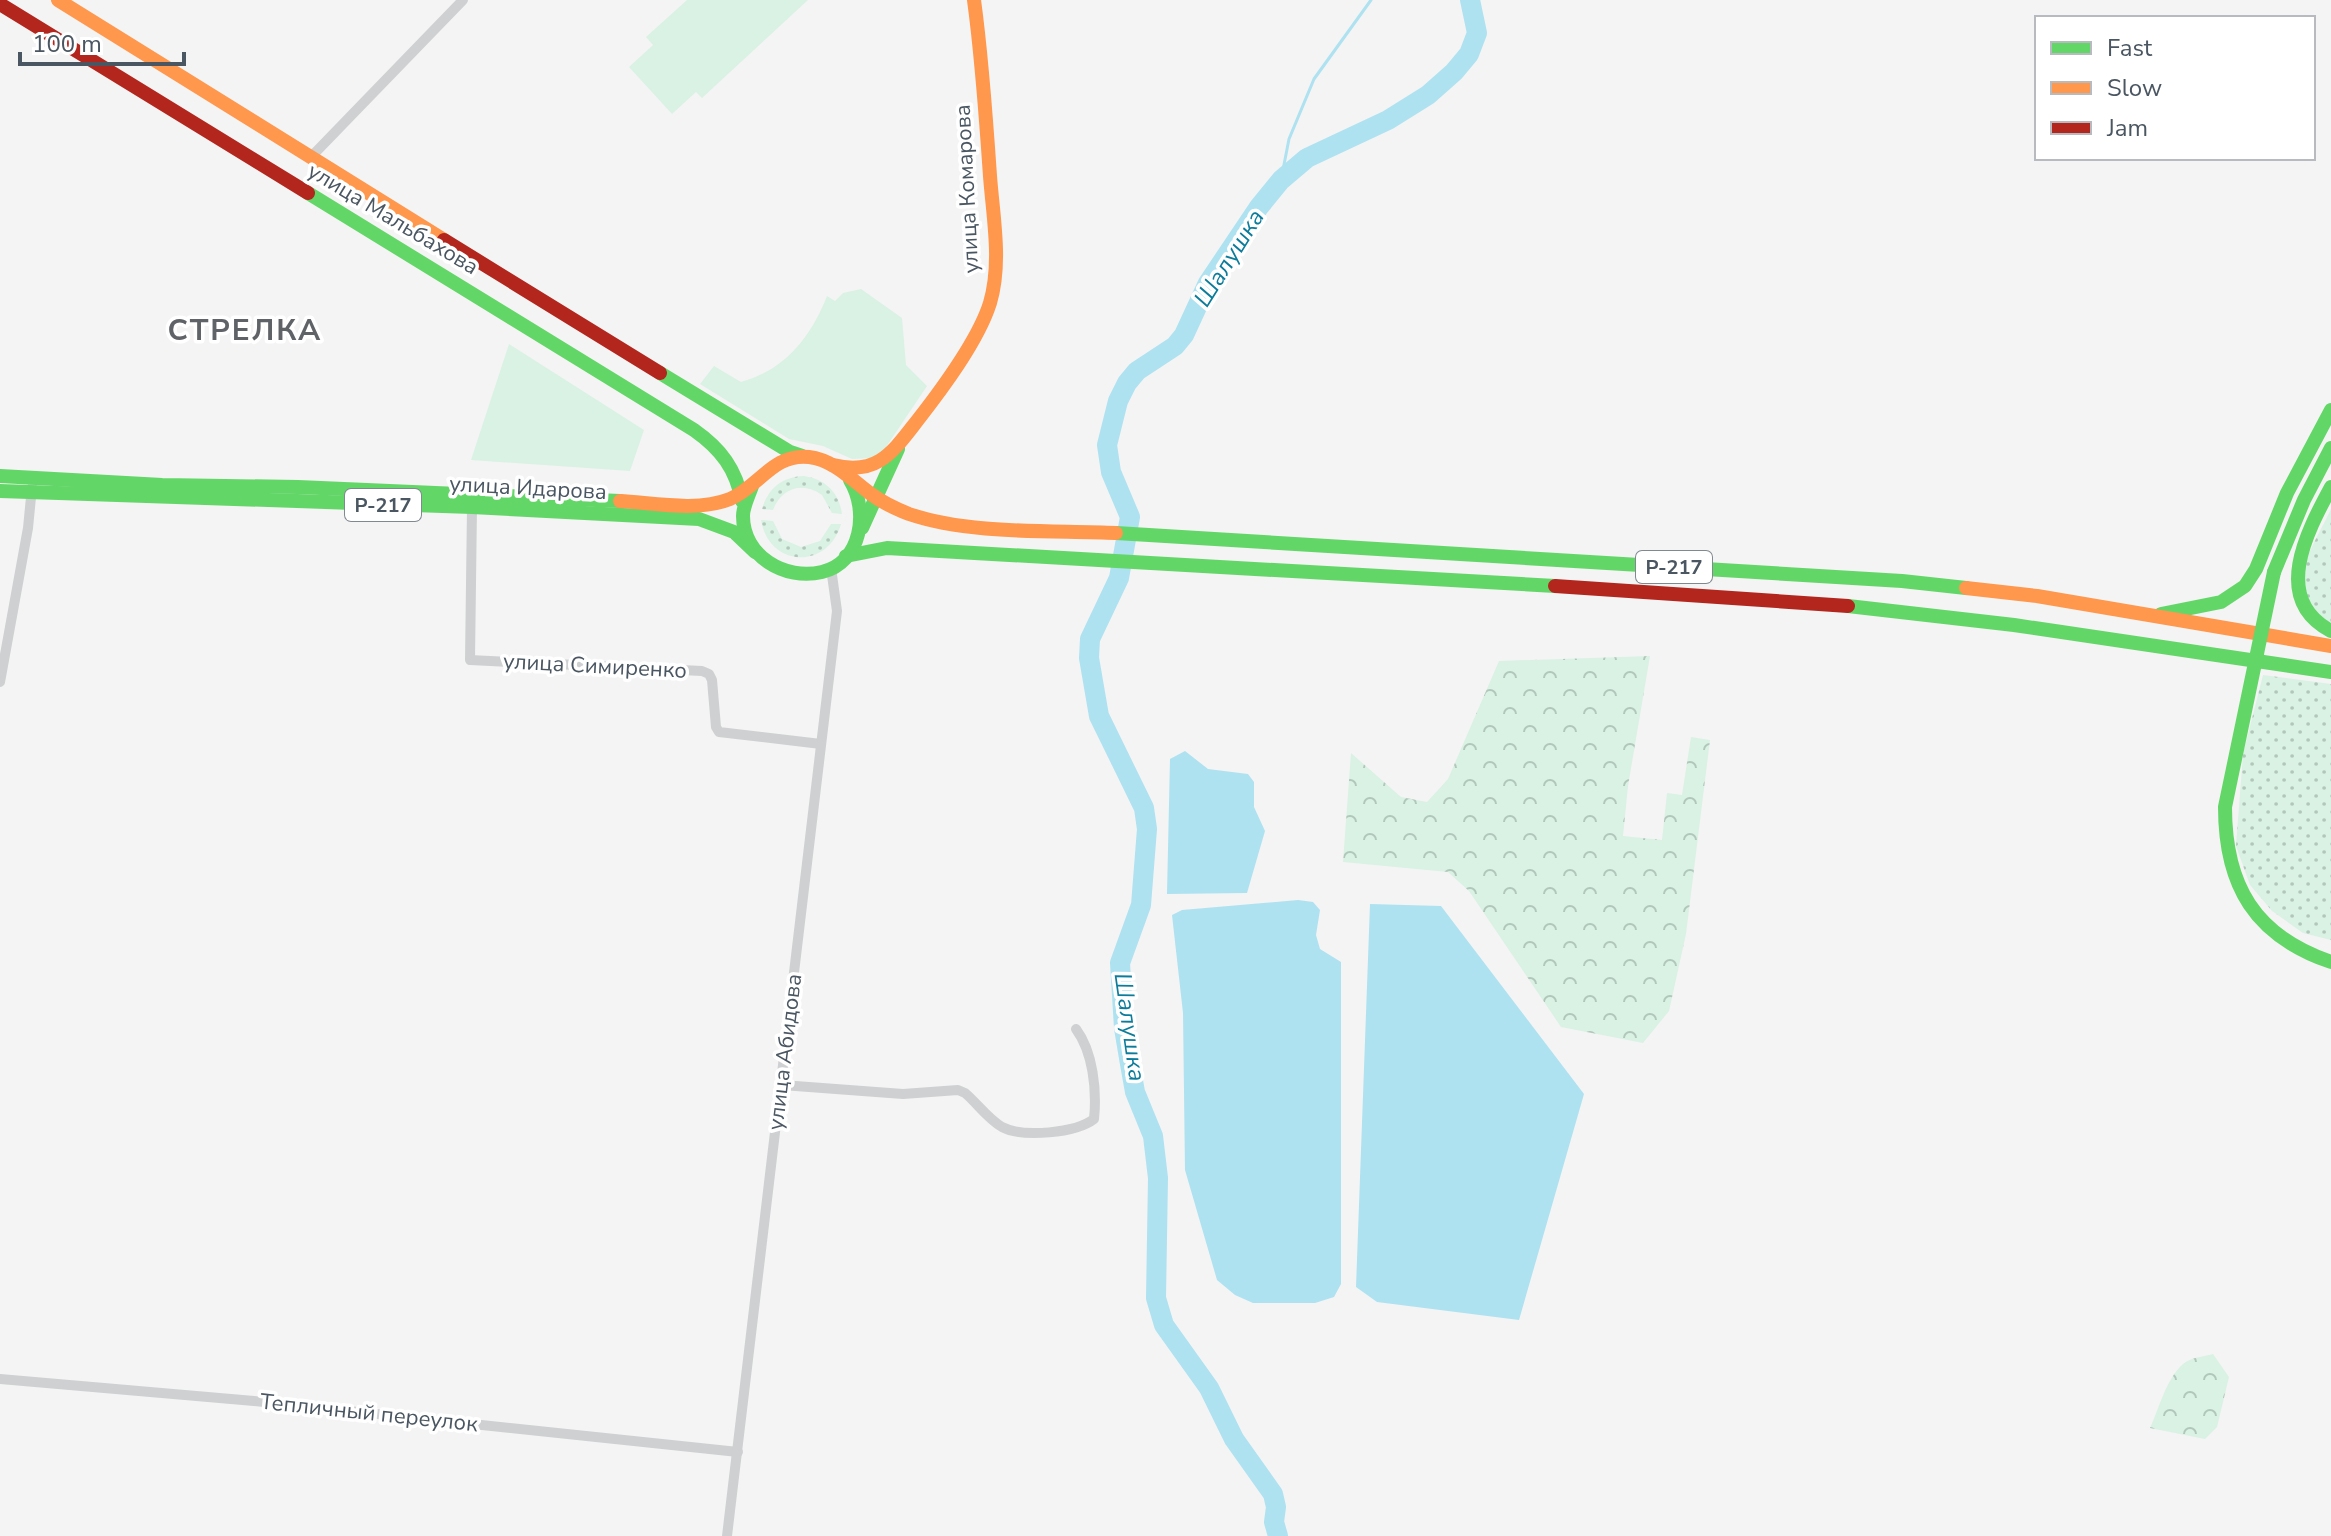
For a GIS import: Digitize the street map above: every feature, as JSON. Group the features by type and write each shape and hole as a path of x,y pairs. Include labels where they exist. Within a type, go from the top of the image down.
{"main road":[{"name":"улица Мальбахова","path":"58,0 310,158 790,452 802,456"},
{"name":"улица Комарова","path":"899,445 972,340 989,305 995,280 980,42 974,0"},
{"name":"улица Мальбахова","path":"0,4 694,430 725,455 740,492 743,511"},
{"path":"2155,615 2214,605 2229,599 2244,587 2253,574 2294,479 2331,410"},
{"path":"838,468 862,469 875,465 899,445"},
{"path":"846,556 856,541 899,445"},
{"path":"2331,448 2304,500 2274,572 2225,807 2225,839 2237,885 2259,919 2289,945 2331,962"},
{"path":"740,492 772,465 802,456 823,460 838,468 876,498"},
{"path":"838,468 852,483 862,511 856,541"},
{"path":"755,552 744,525 743,511 749,490 760,475"},
{"name":"улица Идарова","path":"0,476 32,485 699,519 734,532 755,552"},
{"name":"улица Идарова","path":"0,491 32,485 298,487 689,505 730,499 740,492"},
{"path":"2331,487 2304,539 2297,568 2298,586 2306,608 2319,626 2331,631"},
{"name":"Р-217","path":"876,498 912,515 947,524 1902,581 2037,596 2331,646"},
{"name":"Р-217","path":"755,552 767,564 782,572 798,575 815,574 831,568 846,556 887,548 1827,604 2014,625 2331,672"}],"street":[{"path":"310,158 463,0"},
{"path":"0,682 11,633 32,485"},
{"name":"улица Симиренко","path":"472,507 470,660 702,671 709,674 712,680 719,732 821,744"},
{"name":"улица Абидова","path":"727,1536 837,611 831,568"},
{"path":"782,1085 903,1094 958,1090 1005,1128 1025,1133 1048,1132 1088,1124 1094,1119 1091,1069 1085,1040 1076,1029"},
{"name":"Тепличный переулок","path":"0,1379 254,1401 738,1452"}],"green space":[{"path":"687,0 808,0 702,98 696,92 672,114 629,67 653,45 646,37"},
{"path":"861,289 902,318 906,365 927,386 882,453 872,458 852,459 823,446 789,439 700,384 714,366 741,382 771,369 804,338 827,296 835,301 843,293"},
{"path":"509,344 644,430 630,471 471,460"},
{"path":"804,476 830,488 838,499 842,514 832,513 822,495 807,488 787,492 773,510 762,509 777,485"},
{"path":"2331,509 2331,623 2311,603 2303,575 2310,551"},
{"path":"761,520 773,521 782,539 801,547 820,541 831,524 841,524 824,550 812,556 799,557 775,547 766,536"},
{"path":"1650,656 1628,786 1623,836 1662,840 1667,793 1682,795 1691,737 1710,740 1686,934 1669,1011 1643,1043 1561,1027 1469,891 1448,872 1343,862 1351,753 1401,797 1427,802 1448,779 1499,661"},
{"path":"2263,675 2331,684 2331,940 2303,933 2272,911 2250,885 2236,846 2243,754"},
{"path":"2213,1354 2229,1377 2217,1427 2205,1439 2150,1428 2177,1370 2190,1360"}],"water":[{"path":"1185,751 1208,769 1248,774 1254,782 1254,807 1265,831 1247,893 1167,894 1170,759"},
{"path":"1298,900 1313,902 1320,910 1316,935 1320,949 1341,962 1341,1284 1334,1297 1315,1303 1253,1303 1235,1295 1217,1280 1185,1170 1183,1013 1172,915 1182,910"},
{"path":"1370,904 1441,906 1584,1094 1519,1320 1377,1302 1356,1287"}],"waterway":[{"path":"1281,180 1289,139 1314,79 1371,0"},
{"name":"Шалушка","path":"1278,1536 1273,1494 1234,1439 1209,1388 1164,1325 1156,1298 1158,1178 1153,1136 1135,1092 1130,1064 1124,1028 1120,963 1141,905 1147,829 1144,808 1099,716 1089,658 1090,639 1119,578 1130,517 1111,472 1107,445 1118,401 1127,383 1137,371 1175,346 1184,335 1208,283 1281,180 1307,158 1388,120 1428,95 1469,54 1477,33 1470,0"}],"traffic: fast":[{"path":"308,193 694,430 726,461 736,479 742,501"},
{"path":"660,373 790,452 802,456"},
{"path":"2161,614 2221,602 2245,586 2256,569 2287,493 2331,410"},
{"path":"2274,572 2304,500 2331,448"},
{"path":"862,528 898,449"},
{"path":"0,476 162,485 298,487 620,501"},
{"path":"752,486 743,516 750,543 758,554 781,569 808,574 835,566 846,558 853,547 860,520 856,492 850,480"},
{"path":"2331,487 2305,543 2298,583 2302,601 2313,617 2331,631"},
{"path":"0,491 472,507 699,519 734,532 755,552"},
{"path":"1116,533 1902,581 1966,588"},
{"path":"846,556 887,548 1555,586"},
{"path":"2274,572 2225,807 2226,835 2238,884 2264,922 2282,938 2331,962"},
{"path":"1848,606 2014,625 2331,672"}],"traffic: slow":[{"path":"58,0 444,240"},
{"path":"833,465 848,468 872,464 900,443 958,364 977,333 990,303 994,287 996,240 974,0"},
{"path":"620,501 675,506 717,503 740,494 776,465 796,457 809,457 835,466 890,506 933,521 984,528 1116,533"},
{"path":"1966,588 2037,596 2331,646"}],"traffic: jam":[{"path":"0,4 308,193"},
{"path":"444,240 660,373"},
{"path":"1555,586 1848,606"}],"district":[{"name":"СТРЕЛКА","path":"245,330"}]}
